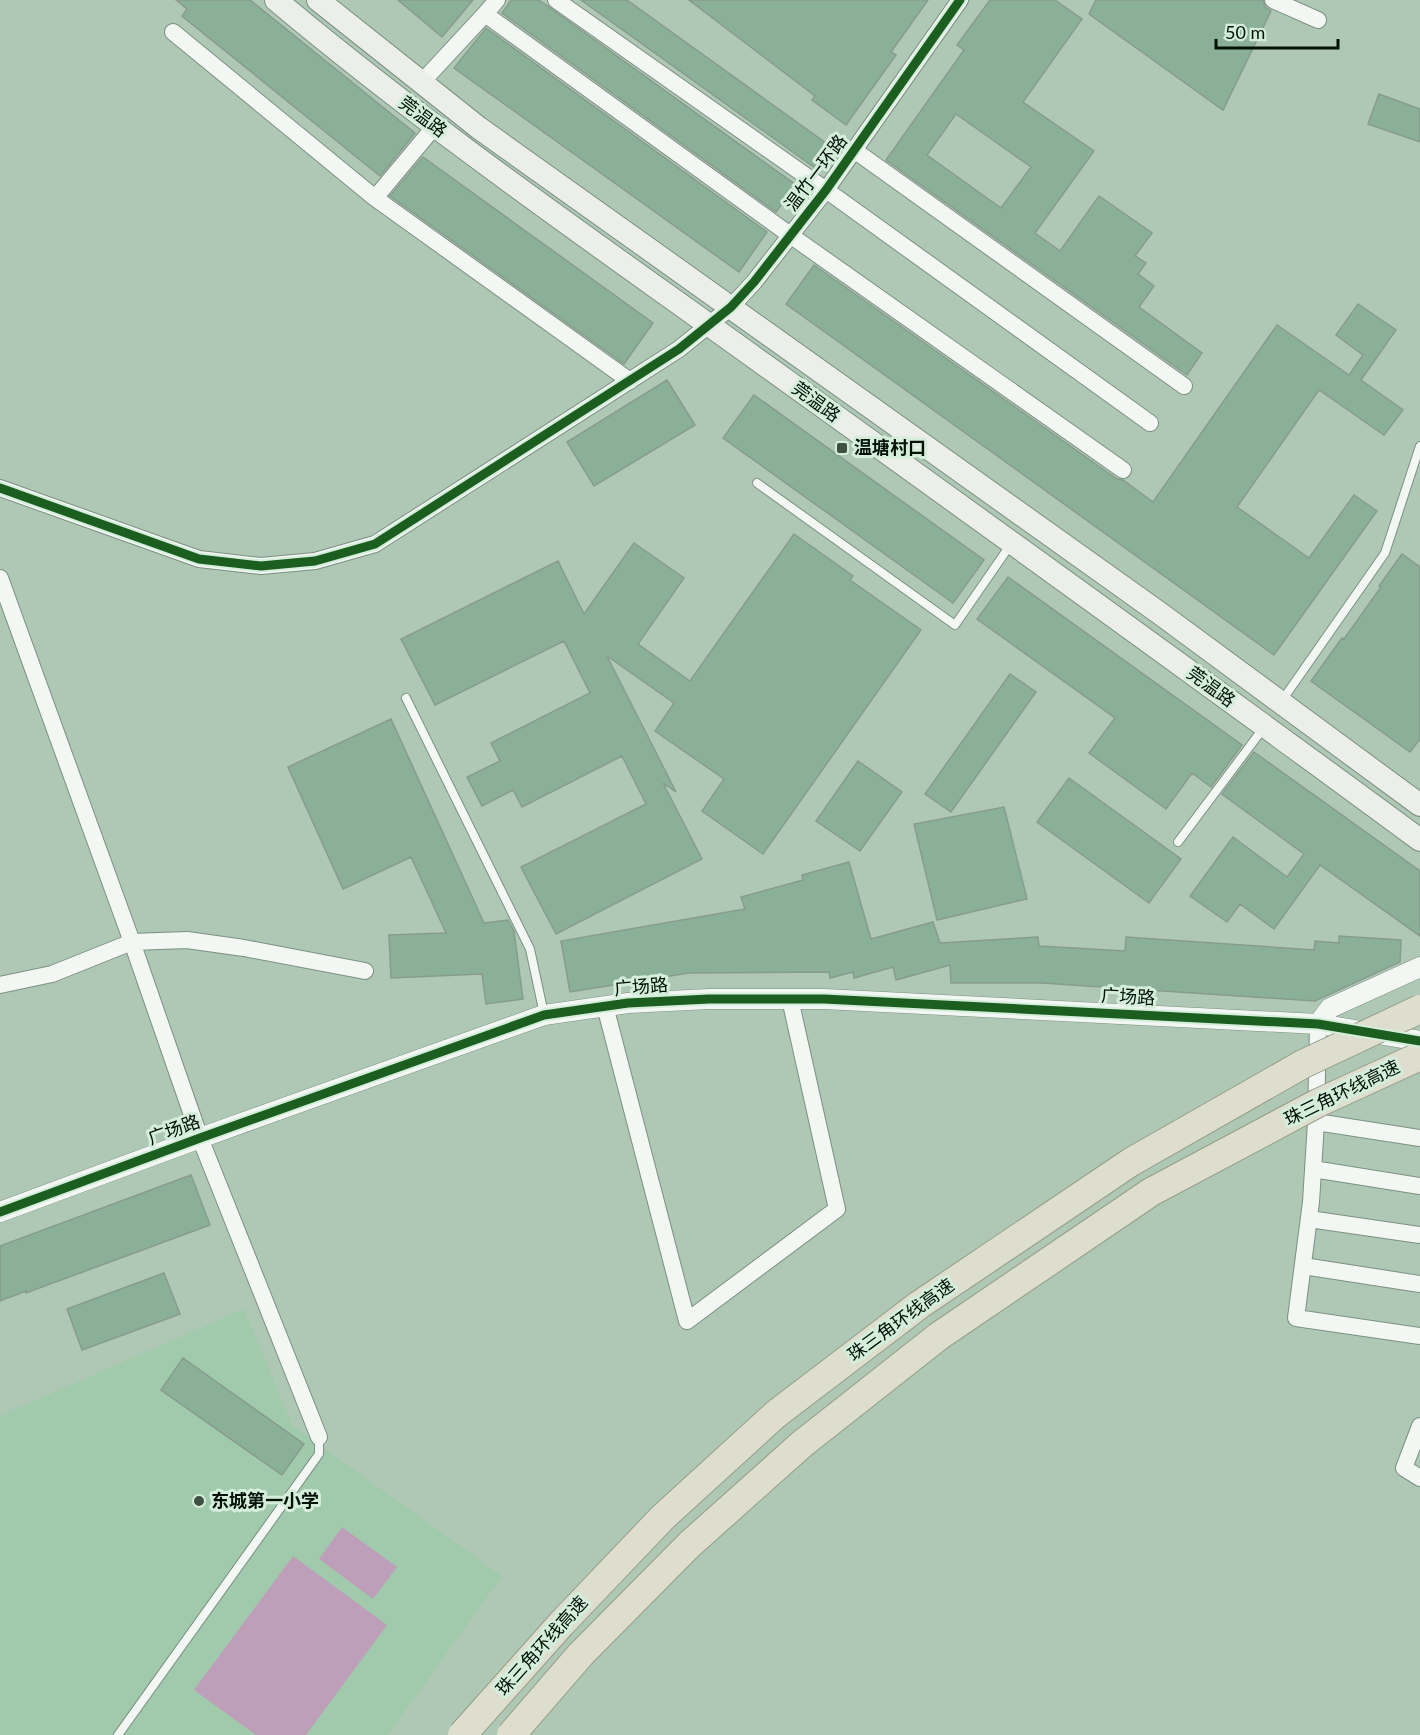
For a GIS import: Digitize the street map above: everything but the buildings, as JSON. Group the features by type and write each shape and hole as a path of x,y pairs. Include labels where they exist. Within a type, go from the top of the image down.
{"highway":[{"name":"珠三角环线高速","path":"462,1735 561,1624 663,1517 776,1414 919,1305 1131,1162 1303,1064 1420,1009"},
{"name":"珠三角环线高速","path":"511,1735 581,1654 690,1544 802,1444 939,1336 1151,1192 1318,1103 1420,1056"}],"main road":[{"name":"莞温路","path":"276,0 338,52 435,126 1420,840"},
{"name":"莞温路","path":"318,0 479,128 1158,612 1420,805"}],"street":[{"path":"556,0 826,190 1150,423"},
{"name":"温竹一环路","path":"0,488 199,558 261,566 315,561 375,544 679,349 731,307 754,282 826,190 960,0"},
{"path":"1273,0 1318,20"},
{"path":"422,82 492,4 790,235 1124,470"},
{"path":"173,32 375,198 630,381"},
{"path":"375,198 435,126"},
{"path":"854,150 1184,386"},
{"path":"0,578 132,942 200,1138 319,1437"},
{"path":"0,985 51,974 132,942 187,940 244,948 365,971"},
{"path":"1420,967 1330,1008 1318,1024 1313,1169 1296,1318 1420,1336"},
{"name":"广场路","path":"1318,1024 1336,1019 1420,980"},
{"name":"广场路","path":"0,1212 544,1015 628,1003 698,999 824,999 1318,1024 1420,1041"},
{"path":"605,1006 687,1321 837,1209 790,999"},
{"path":"1316,1122 1420,1138"},
{"path":"1313,1169 1420,1186"},
{"path":"1309,1219 1420,1235"},
{"path":"1303,1266 1420,1284"},
{"path":"1420,1426 1404,1468 1420,1478"}],"lane":[{"path":"1280,703 1385,553 1420,446"},
{"path":"757,483 955,625 1011,544"},
{"path":"406,698 530,949 544,1015"},
{"path":"1178,842 1265,726"},
{"path":"118,1735 319,1454 319,1437"}],"shaded area":[{"name":"东城第一小学","path":"244,1309 293,1426 502,1576 388,1735 0,1735 0,1416"},
{"path":"342,1527 397,1567 373,1599 319,1559"},
{"path":"293,1556 387,1625 306,1735 256,1735 194,1690"}],"cycle path":[{"path":"0,488 199,559 261,566 315,561 375,544 679,349 731,307 754,282 826,190 960,0"},
{"path":"0,1212 544,1015 628,1003 709,999 824,999 1318,1024 1420,1041"}],"place":[{"name":"温塘村口","path":"842,448"},
{"name":"东城第一小学","path":"199,1501"}]}
